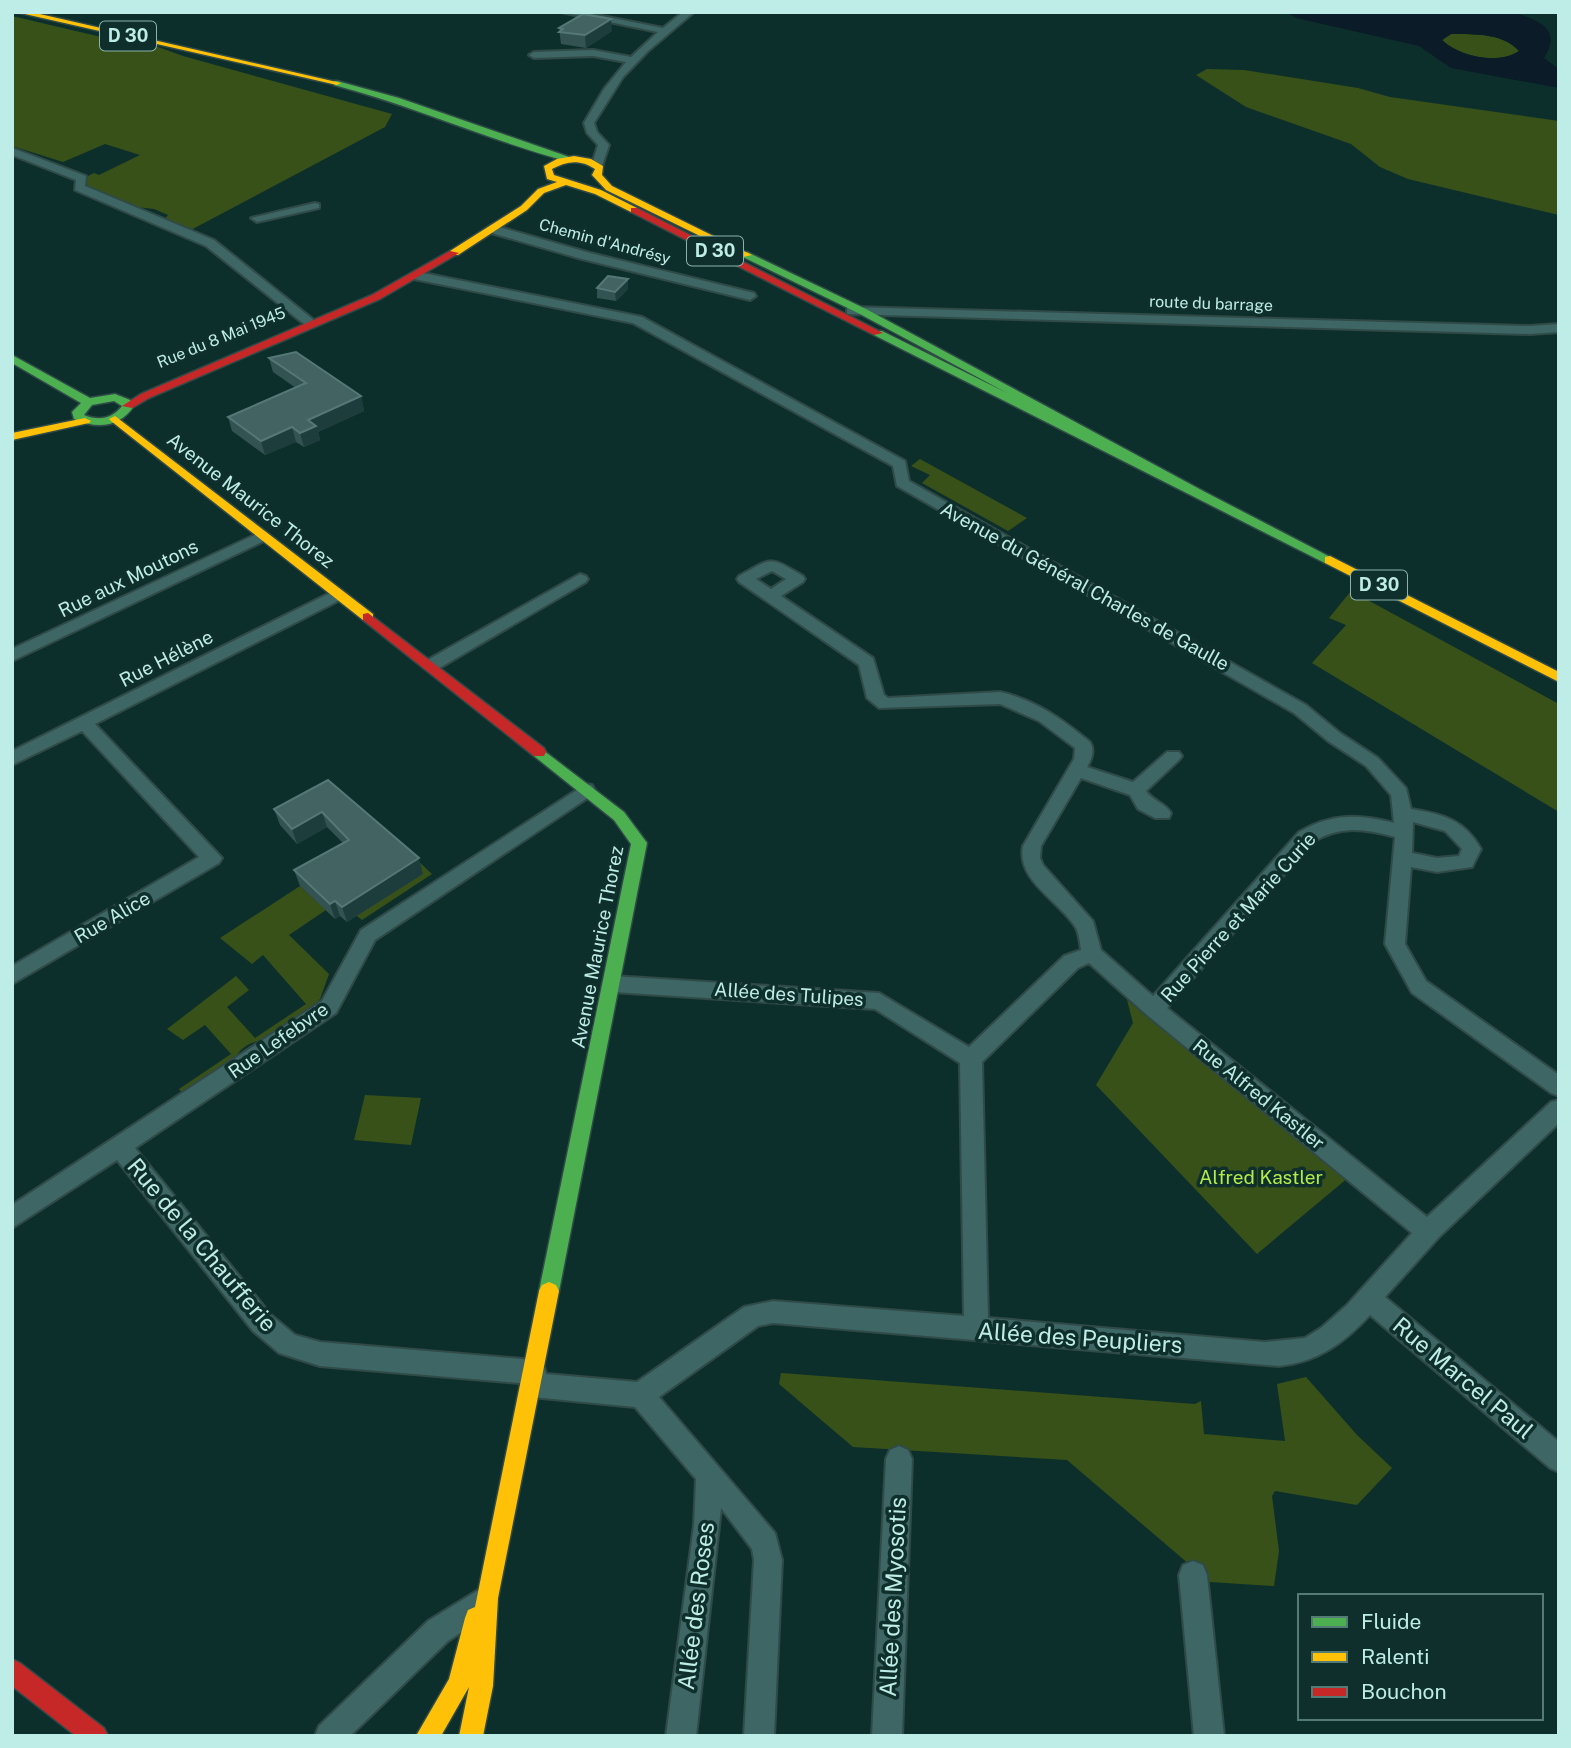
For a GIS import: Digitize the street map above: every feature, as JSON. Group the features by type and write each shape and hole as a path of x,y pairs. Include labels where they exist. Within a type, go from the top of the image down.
{"main road":[{"name":"D 30","path":"20,12 356,87 440,114 543,153 574,159"},
{"name":"D 30","path":"236,60 448,123 533,157 546,169"},
{"path":"568,182 550,177 546,169 556,162 574,159 598,170"},
{"name":"Rue du 8 Mai 1945","path":"497,225 506,213 539,183 546,169"},
{"name":"D 30","path":"598,170 602,184 609,188 862,311 1199,492 1559,678"},
{"name":"Rue du 8 Mai 1945","path":"122,402 145,396 418,276 524,208 541,191 568,182 586,180 598,170"},
{"name":"D 30","path":"568,182 598,192 1089,440 1199,492"},
{"name":"Rue du 8 Mai 1945","path":"122,402 232,349 339,313"},
{"path":"12,358 83,412 100,423 125,413 122,402 99,398 83,412 12,435"},
{"name":"Avenue Maurice Thorez","path":"115,419 235,513 261,537 338,594 586,790 625,822 636,833 639,843 613,984 487,1598 481,1686 471,1736"},
{"name":"Avenue Maurice Thorez","path":"428,1736 459,1683 473,1625 487,1598"},
{"path":"12,1671 96,1736"}],"street":[{"path":"566,12 665,31"},
{"path":"598,170 597,161 604,145 589,128 589,122 600,99 631,60 689,12"},
{"path":"534,55 593,53 631,60"},
{"path":"574,159 592,149 598,139"},
{"path":"12,151 82,178 79,188 210,243 309,321"},
{"path":"257,218 315,206"},
{"name":"Chemin d'Andrésy","path":"497,225 586,256 750,296"},
{"name":"Avenue du Général Charles de Gaulle","path":"418,276 623,315 666,335 900,464 902,483 1300,709 1387,776 1400,793 1405,823 1395,944 1419,987 1559,1087"},
{"path":"826,307 862,311"},
{"name":"route du barrage","path":"862,311 1530,330 1559,328"},
{"path":"1530,330 1559,342"},
{"name":"Rue aux Moutons","path":"12,656 261,537"},
{"path":"430,666 580,579"},
{"name":"Rue Hélène","path":"12,759 338,594"},
{"path":"771,596 867,662 876,698 885,704 1000,698 1017,701 1063,728 1084,746 1083,759 1032,846 1030,858 1035,869 1086,926 1092,954 1071,962 971,1059 976,1330"},
{"name":"Rue Alice","path":"12,975 212,858 83,722"},
{"path":"1136,790 1173,756"},
{"path":"1076,770 1136,790 1145,804 1162,813"},
{"name":"Rue Lefebvre","path":"12,1218 329,1007 368,935 376,928 586,790"},
{"name":"Rue Pierre et Marie Curie","path":"1154,1009 1306,837 1323,825 1342,822 1405,823 1444,820 1462,832 1472,849 1465,862 1437,865 1403,858"},
{"name":"Rue Alfred Kastler","path":"1092,954 1154,1009 1429,1232"},
{"name":"Allée des Tulipes","path":"613,984 879,1001 971,1059"},
{"name":"Allée des Peupliers","path":"641,1395 674,1368 753,1315 773,1312 1257,1352 1292,1351 1317,1345 1339,1328 1429,1232 1559,1109"},
{"name":"Rue de la Chaufferie","path":"120,1147 261,1323 288,1345 320,1354 533,1379"},
{"name":"Rue Marcel Paul","path":"1367,1297 1559,1458"},
{"path":"533,1379 641,1395"},
{"name":"Allée des Roses","path":"641,1395 765,1543 768,1560 759,1736"},
{"name":"Allée des Myosotis","path":"887,1736 899,1459"},
{"name":"Allée des Roses","path":"681,1736 707,1525 709,1476"},
{"path":"1193,1576 1209,1736"},
{"path":"329,1736 438,1631 487,1598"}],"green space":[{"path":"12,16 114,40 125,35 183,56 392,114 385,127 187,232 163,221 168,215 154,209 127,206 84,187 84,178 94,173 99,175 140,155 105,144 63,162 12,146"},
{"path":"1451,34 1497,38 1519,51 1501,58 1469,55 1442,40"},
{"path":"1207,69 1244,70 1358,88 1390,97 1559,121 1559,215 1408,179 1380,167 1351,144 1246,107 1196,75"},
{"path":"920,459 1027,518 1008,531 922,483 930,475 911,466"},
{"path":"1351,591 1559,704 1559,812 1312,663 1346,625 1329,618"},
{"path":"356,803 432,874 362,920 357,916 348,808"},
{"path":"300,886 326,910 289,935 329,974 320,999 260,1041 246,1046 236,1057 182,1093 179,1089 231,1054 205,1025 183,1040 167,1029 236,976 249,990 227,1007 255,1038 306,1004 263,955 252,964 220,938"},
{"name":"Alfred Kastler","path":"1127,1000 1349,1177 1257,1254 1096,1085 1133,1023"},
{"path":"365,1095 421,1098 411,1145 354,1140"},
{"path":"781,1373 1195,1404 1201,1401 1204,1434 1285,1441 1277,1384 1306,1377 1357,1435 1392,1468 1357,1505 1275,1491 1272,1496 1279,1551 1274,1586 1210,1582 1067,1460 853,1447 779,1384"}],"water":[{"path":"1286,12 1514,12 1539,23 1549,33 1551,39 1544,58 1559,69 1559,88 1451,68 1419,46 1296,18","holes":["1451,34 1497,38 1513,45 1519,51 1501,58 1469,55 1442,40"]}],"building":[{"path":"583,14 611,19 585,35 559,32 563,29 559,28"},
{"path":"608,276 628,279 615,292 597,288"},
{"path":"296,352 361,396 308,420 316,426 300,433 292,427 261,441 228,417 306,383 269,358"},
{"path":"328,780 419,858 342,907 335,901 330,904 294,870 349,840 322,812 292,829 274,809"}],"traffic: fast":[{"path":"337,83 396,100 511,142 570,159"},
{"path":"747,255 862,311 1199,492"},
{"path":"878,333 1330,560"},
{"path":"12,358 88,402"},
{"path":"115,397 126,402 128,406 113,420 92,422 78,417 78,412 88,402 115,397"},
{"path":"539,752 619,816 639,843 549,1291"}],"traffic: slow":[{"path":"20,12 337,83"},
{"path":"634,210 598,192 550,177 547,168 567,159 581,159 594,164 600,168 597,175 609,188 747,255"},
{"path":"454,253 524,208 541,191 566,182"},
{"path":"115,419 368,617"},
{"path":"12,437 85,421"},
{"path":"1330,560 1559,678"},
{"path":"471,1736 481,1686 487,1598 549,1291"},
{"path":"428,1736 459,1683 476,1618"}],"traffic: jam":[{"path":"634,210 878,333"},
{"path":"128,406 145,396 376,297 454,253"},
{"path":"368,617 539,752"},
{"path":"12,1671 96,1736"}]}
